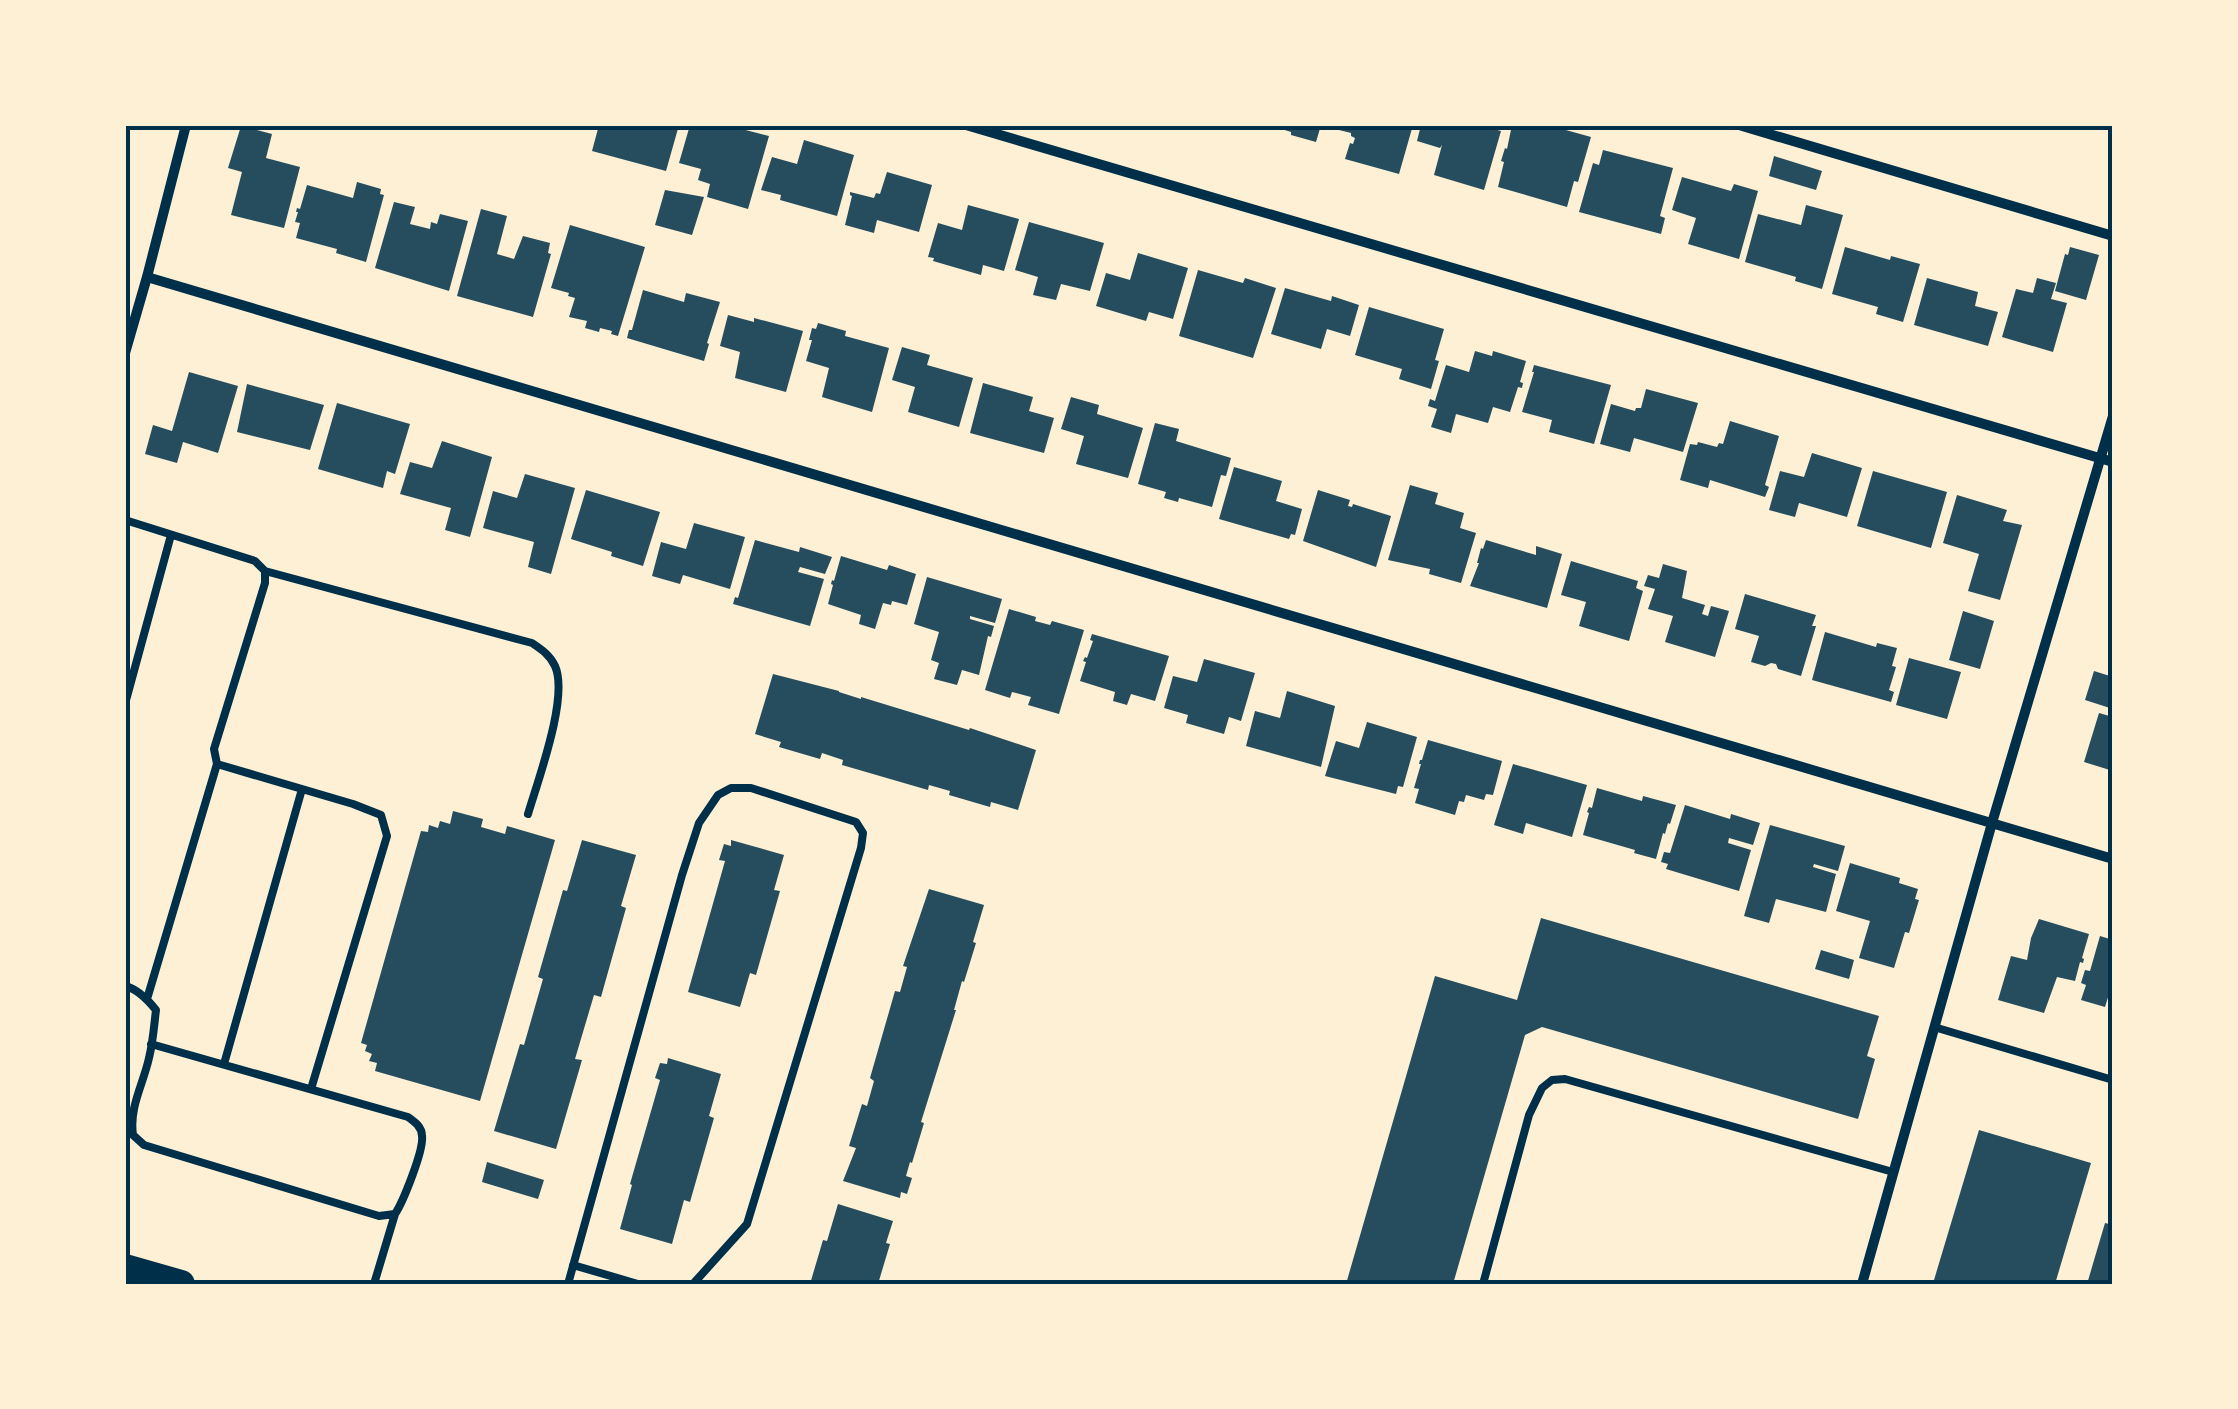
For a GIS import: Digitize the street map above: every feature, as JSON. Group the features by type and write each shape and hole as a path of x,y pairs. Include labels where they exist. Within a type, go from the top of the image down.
{"highway":[{"path":"140,1275 181,1284"}],"street":[{"path":"125,353 186,125"},
{"path":"966,125 2113,462"},
{"path":"1739,125 2113,236"},
{"path":"147,277 2113,859"},
{"path":"1862,1284 1992,823 2113,416"}],"lane":[{"path":"125,520 255,561 266,571 532,643 555,666 559,684 555,717 528,814"},
{"path":"125,704 171,535"},
{"path":"147,999 216,764 214,749 266,571"},
{"path":"216,764 381,815 386,836 311,1089"},
{"path":"568,1284 699,823 718,795 732,788 751,788 856,822 863,833 747,1224 694,1284"},
{"path":"224,1064 302,789"},
{"path":"125,986 147,999 156,1010 150,1057 131,1118 133,1136 144,1145 379,1216 395,1214"},
{"path":"1934,1027 2113,1080"},
{"path":"151,1044 408,1116 420,1128 423,1139 374,1284"},
{"path":"1483,1284 1529,1114 1542,1088 1552,1080 1565,1078 1894,1172"},
{"path":"125,1144 133,1136"},
{"path":"573,1265 638,1284"}],"building":[{"path":"599,125 679,125 666,171 592,151"},
{"path":"690,125 734,127 769,136 748,209 707,197 710,184 698,180 701,169 679,163"},
{"path":"1269,125 1321,125 1316,142"},
{"path":"1413,125 1399,174 1345,159 1355,138 1351,133 1331,128"},
{"path":"1421,125 1479,125 1501,131 1484,190 1434,175 1442,145 1440,148 1417,141"},
{"path":"1512,125 1548,125 1591,137 1567,207 1498,187"},
{"path":"241,126 272,134 266,158 300,167 284,228 231,215 242,172 228,168"},
{"path":"804,140 854,155 837,216 780,200 781,195 761,190 772,157 797,164"},
{"path":"1603,150 1673,168 1660,216 1665,218 1661,234 1579,212 1593,163 1599,165"},
{"path":"1774,156 1822,171 1816,190 1769,176"},
{"path":"887,172 932,185 919,232 877,220 874,233 845,225 850,192 874,198 876,193 880,194"},
{"path":"1682,177 1731,191 1734,184 1758,191 1739,259 1688,244 1696,218 1672,210"},
{"path":"357,182 381,189 380,194 384,195 366,262 296,238 300,223 295,222 296,212 307,185 353,198"},
{"path":"665,190 704,197 692,235 655,225"},
{"path":"394,202 415,207 410,224 430,229 431,222 437,224 440,214 468,221 449,291 375,268"},
{"path":"968,205 1019,219 1004,271 983,265 981,275 928,257 938,223 962,230"},
{"path":"1806,205 1843,215 1822,289 1745,262 1758,214 1801,225"},
{"path":"481,209 507,216 497,254 514,259 523,236 550,243 551,254 533,317 457,296"},
{"path":"1029,222 1104,243 1090,291 1061,284 1056,300 1033,295 1038,277 1015,270"},
{"path":"570,225 645,247 618,336 600,328 599,332 585,328 587,321 569,317 575,298 551,288"},
{"path":"1845,247 1920,264 1903,322 1876,314 1878,307 1832,294"},
{"path":"2070,247 2099,255 2086,300 2055,291"},
{"path":"1138,253 1188,268 1173,319 1149,312 1146,321 1096,306 1106,273 1130,280"},
{"path":"1198,270 1276,288 1253,358 1179,336"},
{"path":"1927,278 1978,292 1975,306 1998,312 1988,346 1914,325"},
{"path":"2037,278 2056,283 2051,299 2067,303 2053,352 2002,337 2016,289 2033,293"},
{"path":"1285,288 1359,305 1350,336 1327,329 1321,349 1271,334"},
{"path":"643,290 684,302 686,293 720,302 704,361 627,338"},
{"path":"1369,307 1444,329 1431,389 1399,379 1402,369 1355,355"},
{"path":"728,315 803,331 786,392 735,378 740,352 720,346"},
{"path":"818,323 846,331 845,336 889,348 872,412 822,397 829,368 806,361 812,328 816,329"},
{"path":"902,347 930,355 927,365 973,378 959,427 908,412 915,387 892,380"},
{"path":"1475,351 1492,356 1493,351 1526,361 1522,388 1518,387 1510,412 1493,407 1488,423 1456,414 1451,433 1431,427 1437,409 1428,406 1430,399 1435,401 1446,365 1469,372"},
{"path":"1534,365 1611,385 1594,444 1549,432 1552,420 1522,412"},
{"path":"189,372 238,386 218,453 183,442 177,463 145,454 153,425 172,431"},
{"path":"983,383 1033,397 1029,411 1054,418 1044,453 970,433"},
{"path":"247,384 324,405 310,450 237,432"},
{"path":"1646,389 1698,403 1683,452 1634,438 1630,452 1600,444 1611,404 1635,411 1641,408"},
{"path":"1071,397 1099,405 1097,414 1143,428 1128,478 1076,464 1084,436 1061,429"},
{"path":"337,403 410,424 395,474 387,471 383,488 318,469"},
{"path":"1730,421 1779,436 1765,497 1710,480 1708,488 1680,480 1690,444 1723,444"},
{"path":"1155,423 1179,429 1176,441 1231,458 1226,476 1221,475 1212,507 1164,498 1166,492 1138,484"},
{"path":"442,441 492,457 470,537 445,530 451,508 400,494 410,462 432,468"},
{"path":"1812,453 1862,468 1847,517 1799,503 1795,517 1769,510 1780,471 1804,477"},
{"path":"1234,467 1282,481 1276,501 1302,509 1295,535 1291,534 1289,539 1219,519"},
{"path":"1873,471 1947,492 1931,548 1857,526"},
{"path":"525,474 575,488 551,574 528,567 534,542 483,528 493,491 517,498"},
{"path":"1410,485 1438,493 1435,504 1464,513 1460,528 1476,533 1461,583 1429,574 1430,569 1388,560"},
{"path":"586,490 660,512 643,566 571,539"},
{"path":"1318,490 1350,500 1348,506 1353,504 1391,516 1376,567 1303,541"},
{"path":"1957,495 2007,510 2003,521 2022,525 2000,600 1968,591 1979,554 1943,543"},
{"path":"694,523 745,537 730,589 683,575 680,584 652,576 661,542 686,549"},
{"path":"755,540 832,557 825,574 800,567 798,572 824,579 810,626 733,604"},
{"path":"1486,540 1536,555 1536,546 1562,554 1547,608 1470,586"},
{"path":"841,556 916,574 907,605 883,603 875,629 859,624 861,615 828,604"},
{"path":"1571,561 1638,581 1636,588 1643,591 1629,641 1579,626 1586,602 1561,595"},
{"path":"1663,564 1687,571 1682,598 1705,605 1702,614 1708,616 1711,606 1729,611 1715,657 1665,642 1673,616 1648,609 1655,589 1644,586 1648,575 1659,578"},
{"path":"927,577 1002,599 995,623 970,616 994,626 979,675 962,670 957,685 934,679 939,663 931,660 939,632 914,624"},
{"path":"1745,594 1816,615 1801,676 1778,669 1776,664 1751,662 1759,636 1735,629"},
{"path":"1009,609 1036,617 1035,621 1050,625 1052,621 1084,630 1059,714 1028,705 1031,697 1012,692 1010,698 985,690"},
{"path":"1963,611 1994,621 1980,669 1949,660"},
{"path":"1825,632 1876,647 1877,643 1897,648 1889,690 1894,692 1891,702 1812,680"},
{"path":"1092,634 1169,656 1155,701 1131,694 1127,705 1113,701 1115,692 1080,681"},
{"path":"1909,658 1961,672 1947,719 1896,705"},
{"path":"1204,659 1255,673 1241,721 1229,717 1224,734 1186,723 1188,715 1164,708 1173,676 1197,682"},
{"path":"2094,671 2113,677 2113,709 2085,700"},
{"path":"773,674 1036,750 1018,810 991,802 990,807 929,785 928,790 842,765 843,760 822,753 820,759 779,747 781,742 755,734"},
{"path":"1287,691 1335,706 1321,767 1246,746 1255,711 1280,718"},
{"path":"2099,713 2113,717 2113,771 2084,762"},
{"path":"1367,722 1417,737 1403,787 1398,786 1396,794 1325,776 1336,741 1359,748"},
{"path":"1428,740 1502,761 1493,795 1486,794 1484,800 1466,795 1464,802 1459,801 1455,815 1415,803 1419,789 1414,788"},
{"path":"1513,764 1587,785 1572,837 1526,823 1523,834 1494,825"},
{"path":"1597,788 1642,801 1643,796 1676,805 1656,859 1583,835"},
{"path":"1685,805 1730,819 1731,814 1760,823 1753,845 1729,838 1728,843 1751,850 1739,891 1666,869 1668,864 1661,862 1664,852 1670,853"},
{"path":"453,811 483,819 481,827 505,834 507,826 555,840 480,1101 375,1071 377,1063 369,1061 372,1054 361,1043 421,831 428,832 429,825 438,828 440,821 450,824"},
{"path":"1770,825 1845,846 1838,871 1814,864 1813,867 1836,874 1826,912 1776,899 1769,923 1744,916"},
{"path":"582,840 636,855 601,997 594,995 575,1059 582,1060 556,1149 494,1131 520,1044 524,1045 543,979 538,977"},
{"path":"731,840 784,855 774,890 780,891 756,975 750,973 740,1007 688,992 725,861 719,860 724,844 731,846"},
{"path":"1850,863 1900,878 1899,883 1918,889 1915,899 1919,900 1909,933 1905,932 1894,968 1859,958 1870,921 1836,911"},
{"path":"929,889 984,905 906,1176 912,1178 907,1194 901,1192 900,1198 843,1181 856,1148 849,1146 862,1104 867,1106 874,1081 870,1078 895,991 900,992 907,967 903,966"},
{"path":"1541,918 1879,1016 1867,1056 1875,1059 1858,1119 1542,1027 1525,1035 1453,1284 1346,1284 1435,976 1517,1000"},
{"path":"2039,919 2089,934 2075,981 2057,977 2044,1013 1998,1000 2011,956 2027,960"},
{"path":"2100,936 2113,940 2113,992 2110,991 2105,1007 2081,1000 2086,985 2081,983 2085,970 2090,971"},
{"path":"1821,950 1854,960 1849,979 1815,969"},
{"path":"668,1058 721,1074 709,1116 714,1118 690,1202 684,1200 672,1244 620,1229 660,1080 655,1078 660,1063 667,1064"},
{"path":"1979,1130 2091,1163 2055,1284 1946,1284 1934,1280"},
{"path":"487,1162 544,1180 538,1199 482,1182"},
{"path":"838,1204 893,1221 878,1284 810,1284"},
{"path":"2105,1223 2113,1225 2113,1284 2087,1284"}]}
